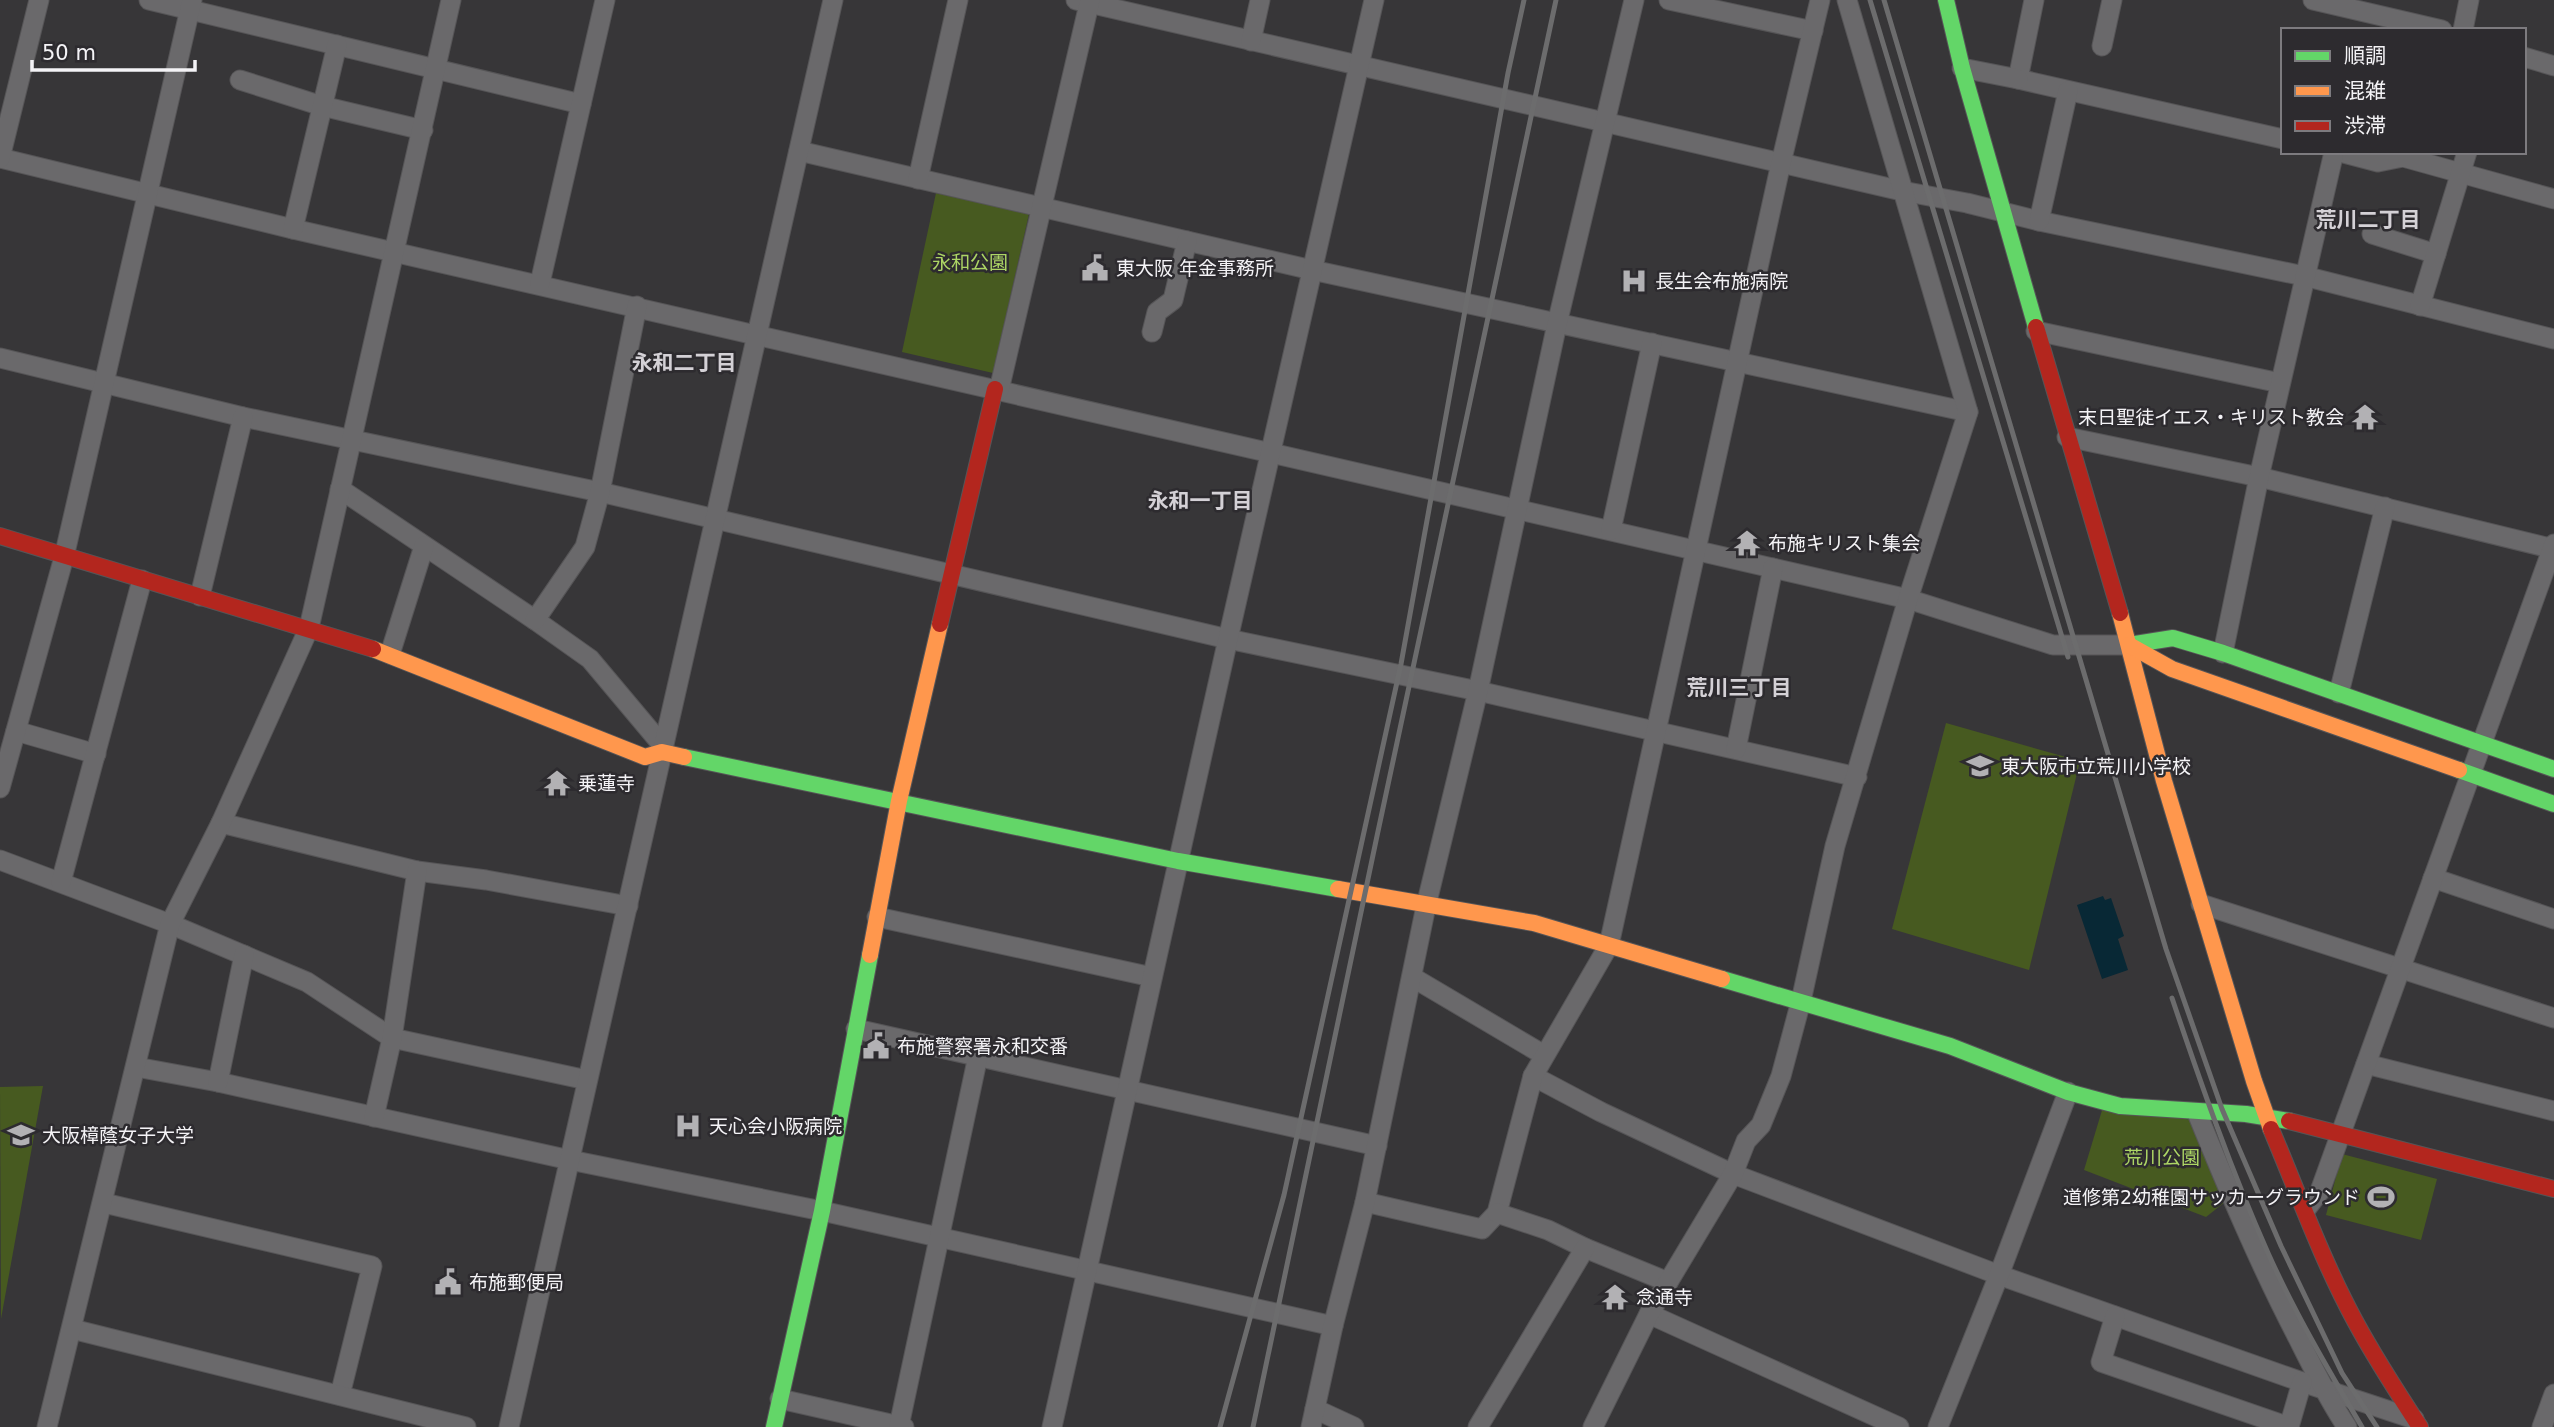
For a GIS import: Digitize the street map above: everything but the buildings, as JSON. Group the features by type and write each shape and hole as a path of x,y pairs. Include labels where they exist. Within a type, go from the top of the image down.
{"street":[{"path":"39,0 0,158 293,229 1908,599 2053,645 2129,645 2173,638 2554,769"},
{"path":"149,0 191,5 337,45 581,104"},
{"path":"47,1427 170,924 221,823 309,628 423,130 449,0"},
{"path":"540,284 605,0"},
{"path":"509,1427 833,0"},
{"path":"918,178 958,0"},
{"path":"1251,41 1260,0"},
{"path":"1052,1427 1126,1088 1374,0"},
{"path":"1354,1427 1313,1418 1333,1326 1366,1202 1426,906 1478,691 1557,324 1633,0"},
{"path":"1669,0 1813,32"},
{"path":"1366,1202 1482,1229 1497,1213 1533,1076 1609,945 1781,163 1821,0"},
{"path":"1593,1427 1649,1314 1733,1174 1746,1141 1761,1125 1781,1076 1836,846 1908,599 1968,412 1847,0"},
{"path":"1946,0 2002,212 2129,645 2164,780 2266,1117 2354,1319 2417,1423"},
{"path":"2018,79 2034,0"},
{"path":"2102,46 2112,0"},
{"path":"2313,0 2432,28"},
{"path":"2463,28 2469,0"},
{"path":"774,1427 822,1211 898,801 997,390 1085,1 1902,191 2304,275 2554,339"},
{"path":"0,788 64,557 191,5"},
{"path":"293,229 337,45"},
{"path":"2526,58 2554,66"},
{"path":"1962,68 2281,139"},
{"path":"240,80 322,106 423,130"},
{"path":"2039,221 2068,91"},
{"path":"799,151 1312,270 1968,412"},
{"path":"2223,653 2259,477 2334,154"},
{"path":"2348,154 2378,162 2403,157 2554,199"},
{"path":"2420,306 2467,154"},
{"path":"2372,234 2436,254"},
{"path":"1152,332 1157,312 1173,300 1187,241"},
{"path":"535,620 585,547 600,492 637,306"},
{"path":"2036,331 2280,383"},
{"path":"1611,530 1652,343"},
{"path":"0,358 243,417 600,492 1228,639 1657,730 1857,777"},
{"path":"200,596 243,417"},
{"path":"2067,437 2259,477 2553,547 2341,1135 2320,1191 2306,1209"},
{"path":"340,489 590,659 663,749"},
{"path":"2339,693 2385,508"},
{"path":"0,536 390,654 645,757 663,749 1178,860 1534,923 1950,1046 2068,1091 2120,1106 2266,1117 2554,1189"},
{"path":"390,654 424,546"},
{"path":"1736,749 1773,568"},
{"path":"61,883 142,580"},
{"path":"2129,645 2172,669 2554,804"},
{"path":"16,731 96,754"},
{"path":"221,823 417,872 486,880 628,906"},
{"path":"0,859 170,924 307,982 392,1038 587,1080"},
{"path":"374,1117 392,1038 417,872"},
{"path":"2432,878 2554,919"},
{"path":"2200,904 2554,1018"},
{"path":"877,917 1153,977"},
{"path":"218,1082 244,955"},
{"path":"1412,977 1545,1055"},
{"path":"856,1029 1377,1146"},
{"path":"780,1399 902,1426 978,1056"},
{"path":"2366,1064 2554,1111"},
{"path":"136,1067 218,1082 570,1160 822,1211 1333,1326"},
{"path":"1533,1076 1601,1112 1733,1174 1999,1275 2417,1423"},
{"path":"1938,1427 2068,1091"},
{"path":"2197,1113 2242,1222 2279,1302 2347,1427"},
{"path":"104,1202 372,1266 340,1395"},
{"path":"1497,1213 1548,1230 1668,1282"},
{"path":"1478,1427 1586,1248"},
{"path":"1649,1314 1899,1427"},
{"path":"2115,1316 2101,1362 2289,1427 2302,1382"},
{"path":"72,1329 466,1427"},
{"path":"2542,1427 2554,1395"}],"green space":[{"name":"永和公園","path":"936,193 1029,214 993,373 902,352"},
{"path":"1946,723 2080,761 2029,970 1892,929"},
{"path":"43,1086 1,1319 0,1087"},
{"name":"荒川公園","path":"2103,1107 2192,1120 2225,1202 2206,1217 2084,1170"},
{"name":"道修第2幼稚園サッカーグラウンド","path":"2342,1154 2437,1179 2421,1240 2326,1215"}],"water":[{"path":"2103,896 2105,900 2111,898 2124,936 2118,939 2128,970 2102,979 2077,905"}],"railway":[{"path":"1220,1427 1284,1195 1401,664 1508,73 1524,0"},
{"path":"1253,1427 1556,0"},
{"path":"1870,0 2068,657"},
{"path":"1884,0 2166,949 2222,1109 2281,1246 2342,1373 2377,1427"},
{"path":"2172,998 2217,1127 2268,1253 2301,1320 2362,1427"}],"traffic: fast":[{"path":"1946,0 1962,68 2036,327"},
{"path":"2129,645 2173,638 2554,769"},
{"path":"684,757 1178,861 1338,889"},
{"path":"2459,770 2554,804"},
{"path":"774,1427 822,1211 870,955"},
{"path":"1722,979 1950,1046 2068,1092 2120,1106 2246,1114 2289,1121"}],"traffic: slow":[{"path":"2120,613 2164,781 2254,1081 2271,1129"},
{"path":"870,955 899,801 940,624"},
{"path":"2129,645 2172,669 2459,770"},
{"path":"373,649 645,757 662,752 684,757"},
{"path":"1338,889 1534,923 1722,979"}],"traffic: jam":[{"path":"2036,327 2120,613"},
{"path":"940,624 995,389"},
{"path":"0,536 373,649"},
{"path":"2289,1121 2554,1189"},
{"path":"2271,1129 2343,1298 2378,1362 2420,1427"}],"place":[{"name":"東大阪 年金事務所","path":"1095,268"},
{"name":"長生会布施病院","path":"1634,281"},
{"name":"末日聖徒イエス・キリスト教会","path":"2365,417"},
{"name":"布施キリスト集会","path":"1747,543"},
{"name":"東大阪市立荒川小学校","path":"1980,766"},
{"name":"乗蓮寺","path":"557,783"},
{"name":"布施警察署永和交番","path":"876,1046"},
{"name":"天心会小阪病院","path":"688,1126"},
{"name":"大阪樟蔭女子大学","path":"21,1135"},
{"name":"道修第2幼稚園サッカーグラウンド","path":"2381,1197"},
{"name":"布施郵便局","path":"448,1282"},
{"name":"念通寺","path":"1615,1297"}],"district":[{"name":"荒川二丁目","path":"2368,220"},
{"name":"永和二丁目","path":"684,363"},
{"name":"永和一丁目","path":"1200,501"},
{"name":"荒川三丁目","path":"1739,688"}]}
